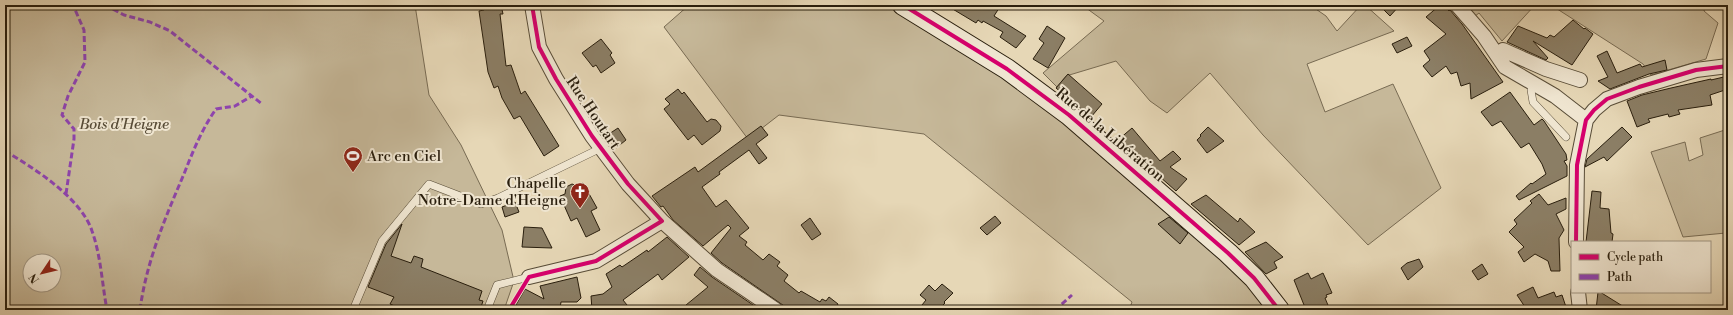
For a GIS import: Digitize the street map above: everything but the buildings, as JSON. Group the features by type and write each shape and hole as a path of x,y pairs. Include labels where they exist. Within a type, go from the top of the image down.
{"street":[{"name":"Rue Houtart","path":"532,5 540,47 556,79 601,148 628,184 662,221 717,270 776,310"},
{"name":"Rue de la Libération","path":"904,5 1007,69 1069,115 1228,252 1254,278 1279,310"},
{"path":"1457,5 1484,36 1505,67 1555,96 1586,120"},
{"path":"1497,54 1503,50 1546,69 1580,80"},
{"path":"1576,241 1577,165 1586,120 1607,99 1653,82 1696,70 1728,66"},
{"path":"529,277 596,260 662,221"},
{"path":"1578,293 1580,310"}],"lane":[{"path":"1535,84 1531,90 1533,102 1566,137"},
{"path":"353,310 382,241 429,184 481,204 498,198 601,148"},
{"path":"487,310 497,285 529,277"}],"green space":[{"name":"Bois d'Heigne","path":"5,5 415,5 429,95 461,145 502,230 514,281 504,310 5,310"},
{"path":"689,5 903,5 1007,69 1279,310 1129,310 1132,302 924,134 779,115 748,139 664,27"},
{"path":"1082,5 1310,5 1326,16 1337,31 1361,5 1365,5 1394,31 1307,64 1325,112 1393,84 1441,188 1368,245 1263,135 1210,73 1167,113 1150,101 1116,61 1066,76 1057,87 1043,73 1104,21"},
{"path":"1457,5 1535,5 1502,41 1479,13 1470,20"},
{"path":"1551,5 1705,5 1704,11 1718,23 1706,59 1651,75 1643,64"},
{"path":"1728,129 1728,294 1725,291 1726,233 1683,237 1651,152 1685,142 1689,161 1703,155 1700,138"}],"marked path":[{"path":"66,194 74,139 74,129 62,115 68,96 85,62 84,30 73,5"},
{"path":"105,5 124,15 150,22 170,31 262,104"},
{"path":"140,310 147,275 157,241 202,132 216,109 235,106 252,96"},
{"path":"5,151 55,185 78,207 86,219 95,241 107,310"},
{"path":"1055,310 1072,295"}],"cycle path":[{"path":"509,310 529,277 596,261 662,221 628,184 592,136 556,79 539,47 532,5"},
{"path":"903,5 1007,69 1069,115 1228,253 1254,278 1279,310"},
{"path":"1576,241 1577,165 1586,120 1594,110 1607,99 1639,87 1696,70 1728,66"}],"place":[{"name":"Arc en Ciel","path":"353,173"},
{"name":"Chapelle Notre-Dame d'Heigne","path":"580,209"}]}
